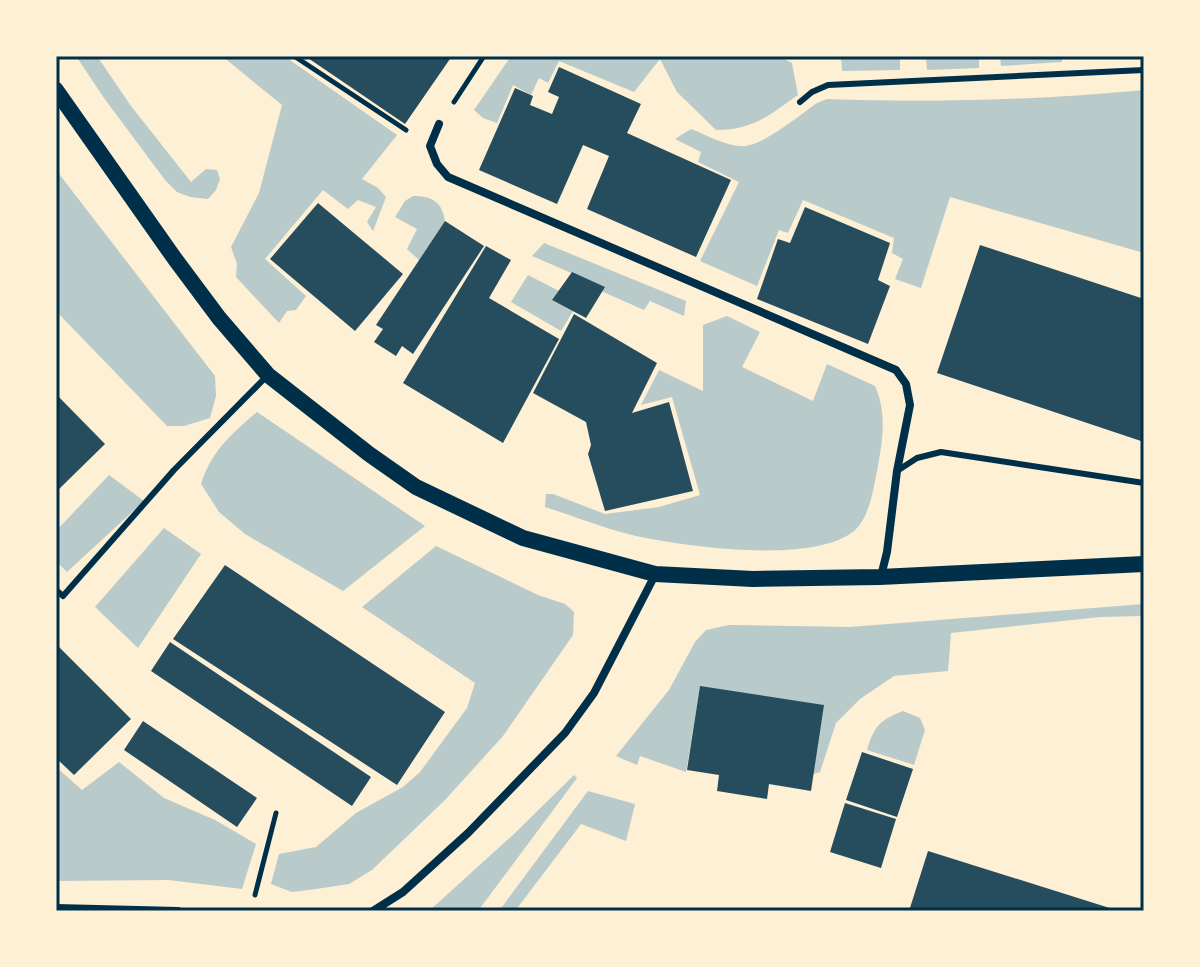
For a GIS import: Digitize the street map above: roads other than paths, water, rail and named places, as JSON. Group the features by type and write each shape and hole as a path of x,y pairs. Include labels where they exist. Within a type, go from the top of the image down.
{"main road":[{"path":"56,90 175,259 219,318 268,375 369,454 429,493 523,538 655,574 781,580 1144,564"}],"street":[{"path":"439,124 430,146 437,164 448,177 896,370 906,384 910,405 897,471 887,552 880,577"},
{"path":"373,911 403,892 468,833 565,733 594,693 655,574"},
{"path":"56,908 178,911"}],"lane":[{"path":"800,102 828,85 1144,70"},
{"path":"56,590 63,596 174,470 268,375"},
{"path":"897,471 917,458 941,452 1144,483"}]}
